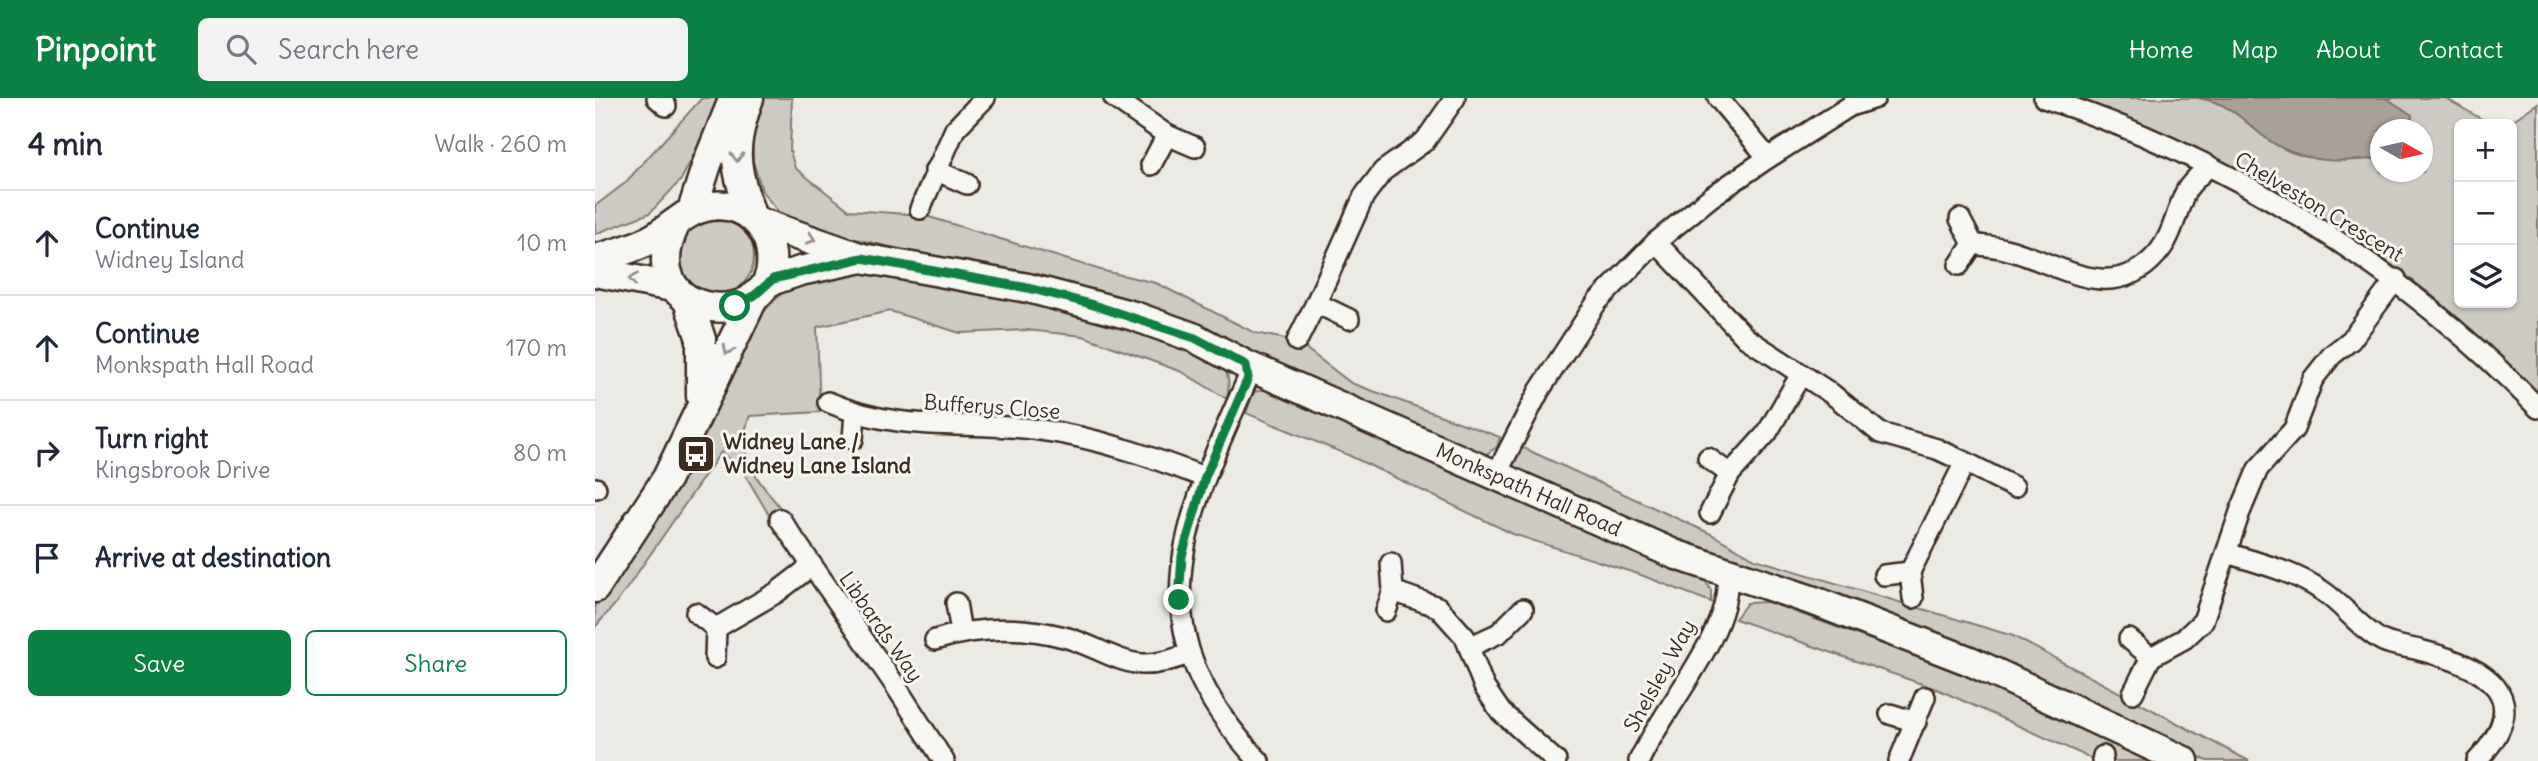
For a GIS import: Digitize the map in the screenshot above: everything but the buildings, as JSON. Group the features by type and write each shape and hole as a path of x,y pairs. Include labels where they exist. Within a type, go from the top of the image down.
{"street":[{"path":"701,406 702,339 664,255 684,217 734,98"},
{"path":"595,588 667,478 762,289 772,251 736,171 737,133 749,98"},
{"path":"920,208 955,130 985,98"},
{"path":"1114,98 1167,135 1195,148"},
{"path":"1297,341 1364,196 1383,171 1425,141 1455,98"},
{"path":"1718,98 1768,158"},
{"path":"1489,474 1499,469 1539,391 1597,302 1656,242 1711,197 1768,158 1850,106 1875,98"},
{"name":"Chelveston Crescent","path":"2044,98 2084,111 2208,167 2308,223 2396,279 2447,321 2538,408"},
{"path":"1151,166 1167,135"},
{"path":"1973,244 2005,249 2076,275 2097,279 2108,281 2134,274 2158,253 2175,221 2187,189 2208,167"},
{"path":"935,170 967,184"},
{"path":"595,259 630,249 684,217 723,206 755,218"},
{"name":"Monkspath Hall Road","path":"755,218 862,258 1028,288 1087,303 1195,338 1246,365 1636,538 1727,574 1901,633 1970,661 2184,761"},
{"path":"1960,219 1973,244"},
{"path":"1656,242 1746,338 1800,376 1832,394 1880,433 1937,449 2014,487"},
{"path":"1959,265 1973,244"},
{"name":"Monkspath Hall Road","path":"762,289 800,271 862,258"},
{"path":"595,272 680,294 721,309 762,289"},
{"path":"2133,693 2151,657 2184,639 2203,621 2259,469 2294,429 2313,379 2332,355 2351,340 2396,279"},
{"path":"1316,303 1349,319"},
{"path":"1246,365 1248,378 1205,477 1182,556 1179,600 1189,654 1232,732 1259,761"},
{"path":"1710,513 1730,474 1767,433 1800,376"},
{"name":"Bufferys Close","path":"828,402 855,413 918,425 1038,429 1090,439 1205,477"},
{"path":"853,439 855,413"},
{"path":"1708,458 1730,474"},
{"path":"1913,598 1910,572 1965,462"},
{"name":"Libbards Way","path":"780,519 944,761"},
{"path":"2227,553 2301,578 2323,591 2386,642 2452,661 2481,674 2495,685 2502,697 2505,712 2491,746 2477,761"},
{"path":"1385,611 1393,591 1391,564"},
{"path":"716,628 776,593 810,567"},
{"path":"1884,575 1910,572"},
{"name":"Shelsley Way","path":"1639,761 1696,666 1725,602 1729,590 1727,574"},
{"path":"1393,591 1438,607 1469,646 1484,687 1501,712 1556,761"},
{"path":"956,603 961,632"},
{"path":"1469,646 1499,633 1523,608"},
{"path":"696,612 716,628"},
{"path":"715,658 716,628"},
{"path":"935,640 961,632 1004,628 1064,637 1140,664 1167,661 1189,654"},
{"path":"2129,639 2151,657"},
{"path":"1899,761 1924,697"},
{"path":"1890,715 1916,722"}],"shaded area":[{"path":"702,98 722,98 681,180 650,213 595,234 595,206 625,183"},
{"path":"761,98 792,98 790,151 795,168 849,210 923,215 1104,271 1156,283 1255,333 1296,341 1351,383 1500,437 1497,447 1477,460 1043,282 843,236 779,213 762,191 753,161 752,137"},
{"path":"2075,98 2445,98 2481,119 2454,119 2454,308 2517,308 2517,119 2515,119 2538,103 2538,395 2440,302 2385,260 2301,205 2213,156"},
{"path":"2198,98 2386,98 2412,115 2411,119 2370,119 2370,159 2329,160 2292,153 2280,147 2234,112 2213,101"},
{"path":"724,219 737,225 748,236 754,249 752,272 737,289 724,295 708,295 695,289 680,272 678,249 684,236 701,221"},
{"path":"835,272 917,280 1000,294 1122,327 1214,360 1228,377 1227,399 1182,372 1083,336 1027,330 960,333 890,311 817,327 820,412 750,416 745,431 747,457 752,469 785,514 772,520 744,473 721,452 618,601 595,627 595,594 758,317 782,293"},
{"path":"1269,388 1528,505 1704,579 1711,590 1711,602 1641,575 1513,534 1348,455 1246,413 1254,392"},
{"path":"1517,445 1711,534 1755,559 2013,636 2249,761 2207,761 2147,729 1721,564 1512,471 1509,463"},
{"path":"1768,602 1997,686 2153,761 2097,761 1939,690 1735,619 1747,603"}],"place":[{"name":"Widney Lane / Widney Lane Island","path":"696,454"}],"route":[{"path":"735,306 755,295 773,279 800,271 862,258 890,261 1028,288 1133,316 1195,338 1246,365 1248,378 1205,477 1182,556 1179,600"}]}
